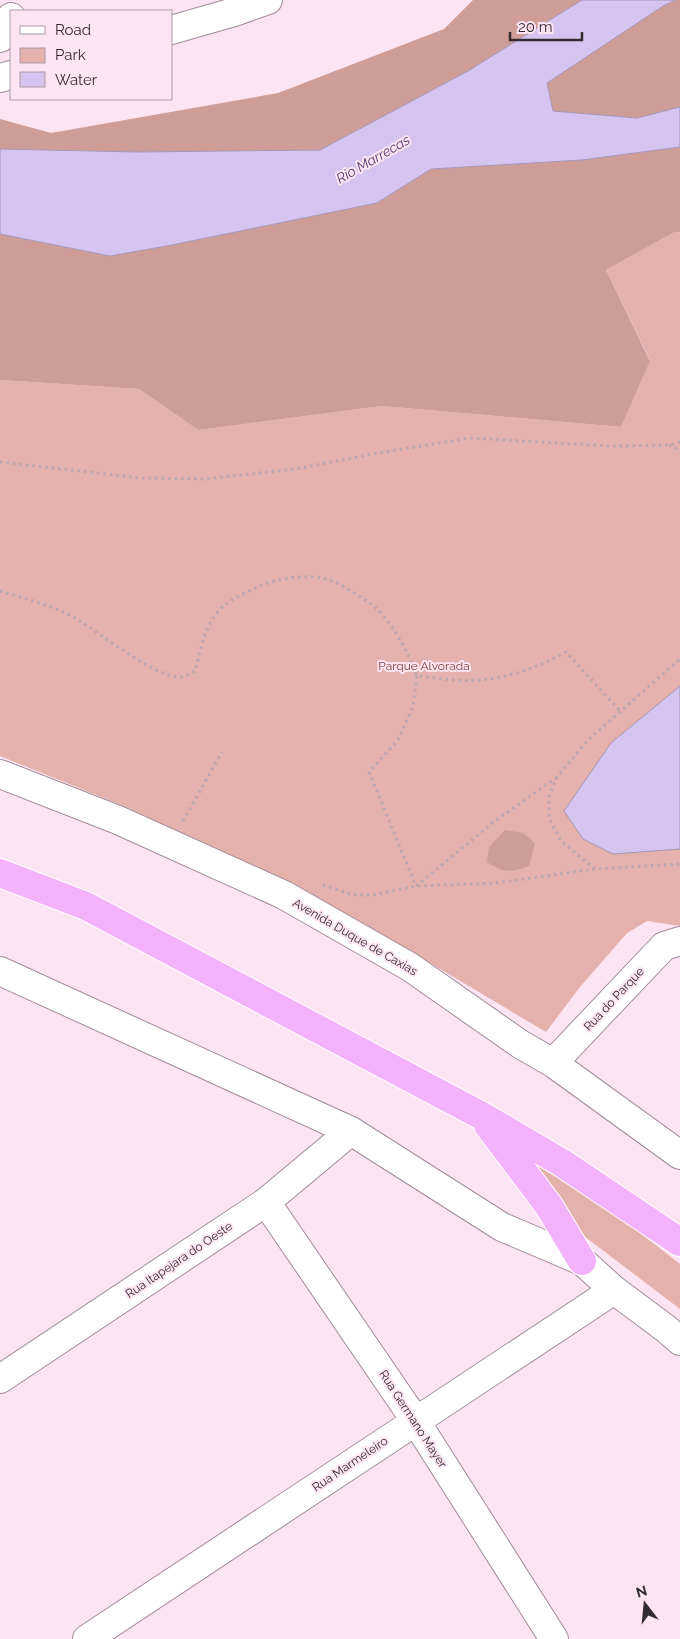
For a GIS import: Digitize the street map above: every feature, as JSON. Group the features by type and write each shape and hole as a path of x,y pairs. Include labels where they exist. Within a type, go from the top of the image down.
{"highway":[{"path":"0,873 86,906 482,1116 562,1163 680,1242"},
{"path":"482,1116 549,1206 582,1261"}],"street":[{"path":"172,30 268,0"},
{"path":"0,38 10,19"},
{"name":"Avenida Duque de Caxias","path":"0,774 118,820 284,896 410,967 520,1044 553,1063 680,1155"},
{"name":"Rua do Parque","path":"553,1063 664,946 680,941"},
{"path":"0,970 351,1131 502,1227 582,1261 614,1290 665,1328 680,1342"},
{"name":"Rua Itapejara do Oeste","path":"0,1379 266,1202 351,1131"},
{"name":"Rua Germano Mayer","path":"266,1202 415,1420 554,1639"},
{"name":"Rua Marmeleiro","path":"88,1639 415,1420 614,1290"}],"path":[{"path":"0,462 141,478 204,479 296,469 470,438 611,446 669,445 680,442"},
{"path":"669,445 680,450"},
{"path":"0,591 46,606 79,620 110,643 152,667 167,674 181,677 195,671 205,632 215,616 228,603 269,582 288,578 308,577 328,580 366,600 380,611 389,624 409,656 418,676 413,706 398,740 368,772 416,886"},
{"path":"418,676 452,680 479,680 502,676 548,662 566,652 620,711"},
{"path":"416,886 495,822 556,777 588,740 680,659"},
{"path":"170,844 222,752"},
{"path":"556,777 549,796 549,818 561,840 596,869"},
{"path":"318,883 353,895 372,895 416,886 496,884 596,869 680,864"}],"green space":[{"name":"Parque Alvorada","path":"675,232 680,232 680,926 647,921 627,933 580,987 546,1032 304,890 126,807 0,756 0,380 139,389 198,430 382,406 621,427 650,360 606,270"},
{"path":"512,1141 580,1186 680,1264 680,1309 584,1236"}],"shaded area":[{"path":"473,0 582,0 468,71 320,150 137,152 0,149 0,119 51,133 278,93 444,29"},
{"path":"675,0 680,0 680,107 637,118 553,111 547,83"},
{"path":"680,147 680,232 675,232 606,270 650,361 621,427 382,406 198,430 139,389 0,380 0,234 110,256 377,203 431,169 582,160"},
{"path":"505,830 523,833 535,843 529,866 507,871 487,862 489,847"}],"water":[{"name":"Rio Marrecas","path":"582,0 675,0 547,83 553,111 637,118 680,107 680,147 582,160 431,169 377,203 110,256 0,234 0,149 137,152 320,150 468,71"},
{"path":"680,686 680,849 613,854 583,839 564,811 611,743"}]}
